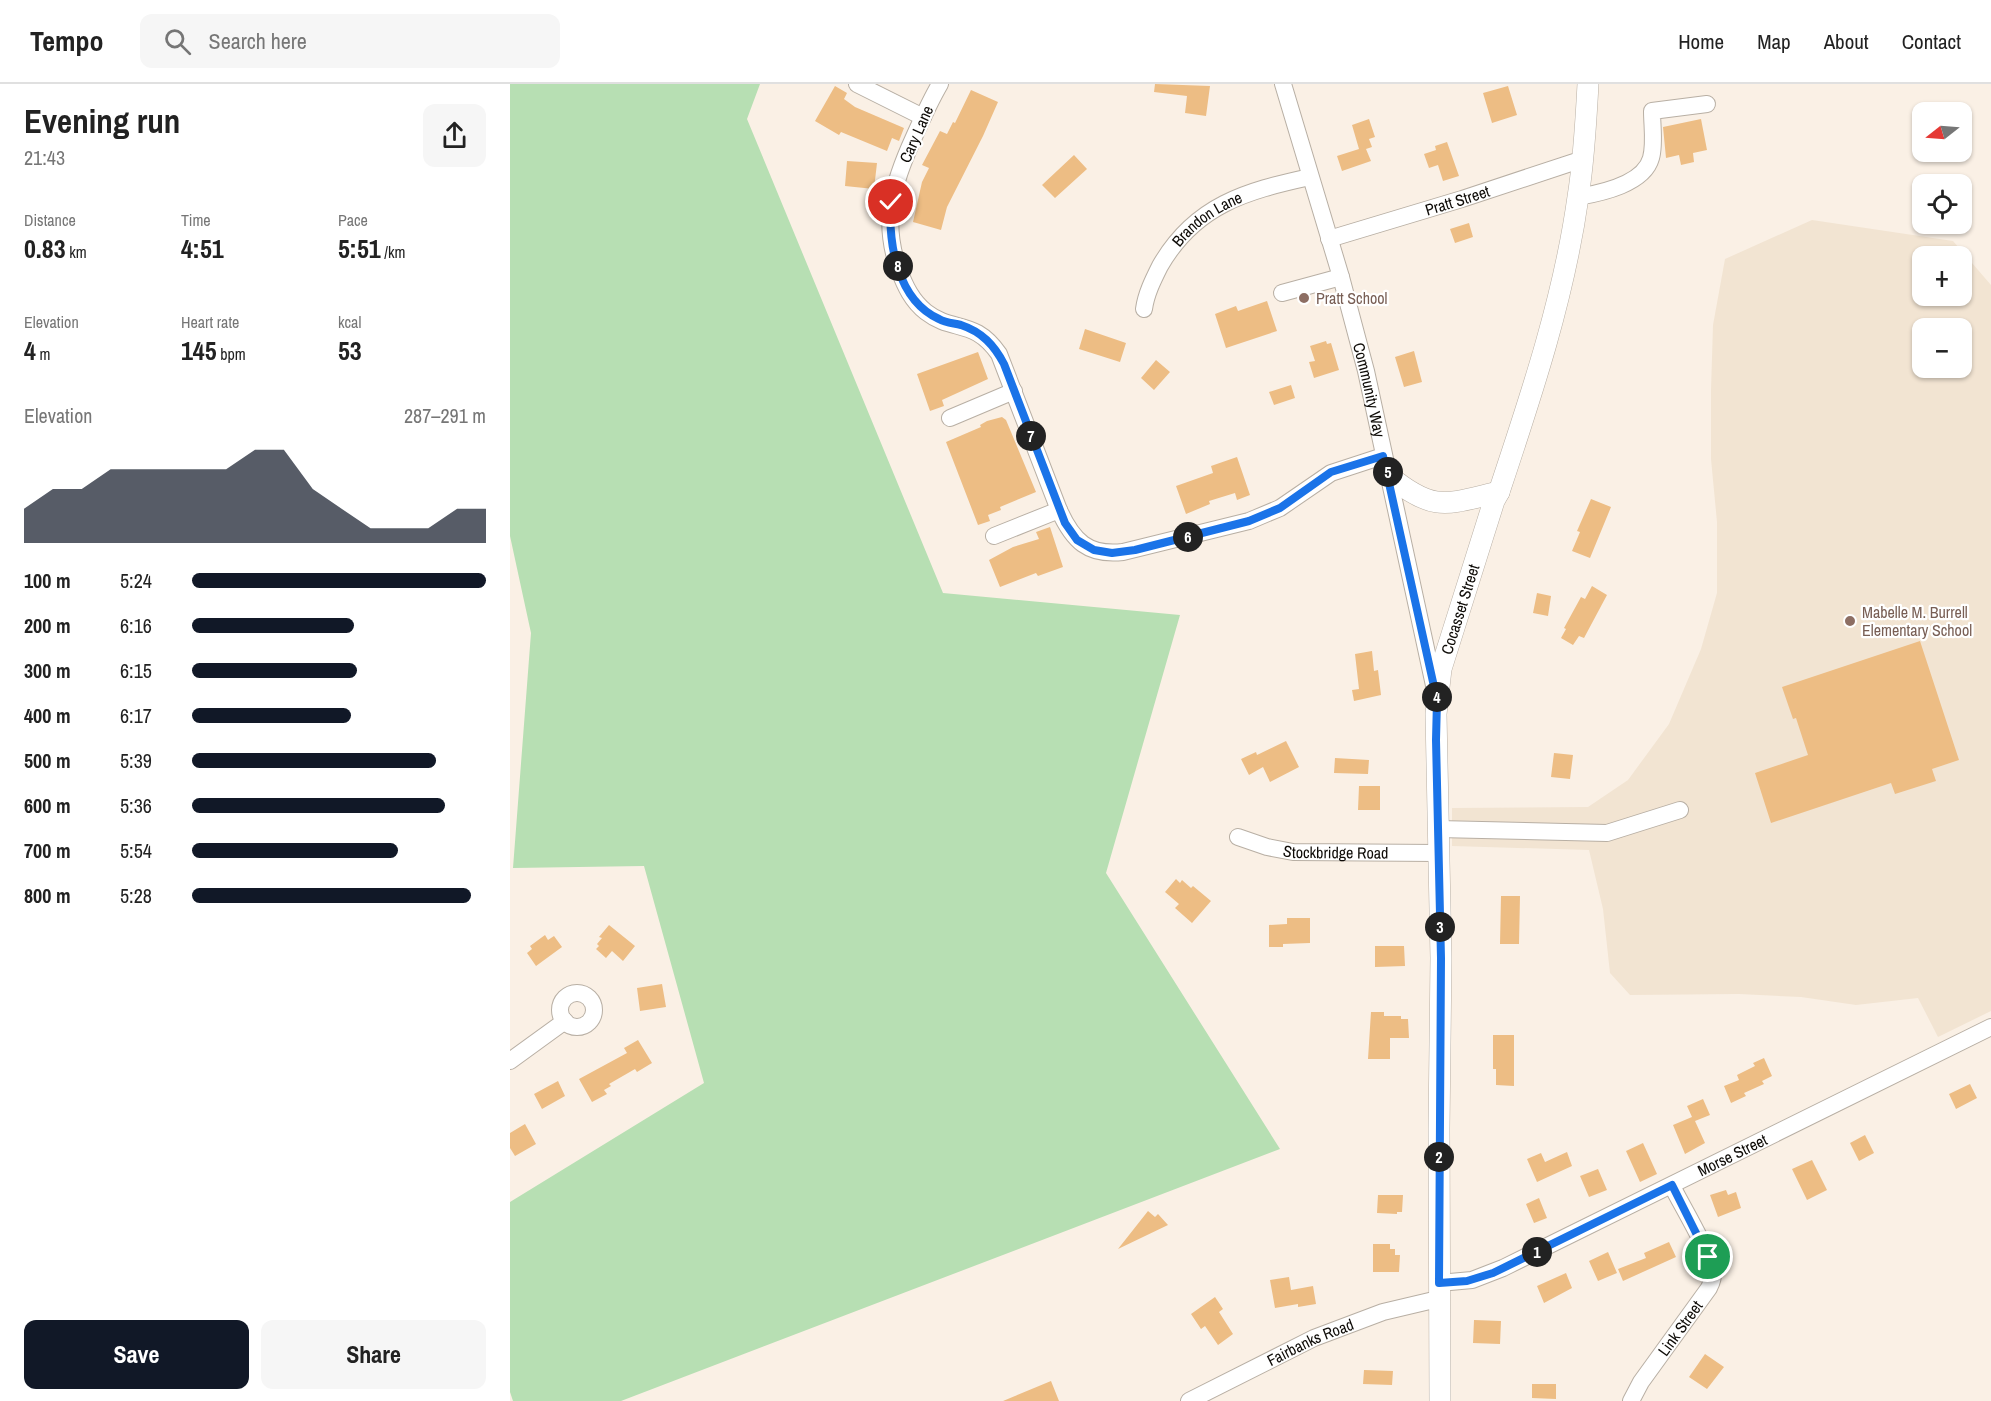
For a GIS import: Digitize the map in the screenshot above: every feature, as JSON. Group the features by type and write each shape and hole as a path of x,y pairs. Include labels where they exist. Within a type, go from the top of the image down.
{"main road":[{"name":"Cocasset Street","path":"1440,1401 1441,958 1437,700 1441,669 1494,501 1540,370 1563,278 1583,159 1588,84"},
{"path":"1386,466 1413,495 1430,501 1457,503 1499,492"}],"street":[{"path":"857,84 922,117"},
{"name":"Cary Lane","path":"940,84 922,117 892,196 890,224 897,264 912,297 925,311 941,321 977,332 992,345 1004,364 1059,510 1070,532 1085,545 1103,553 1123,552 1249,521 1280,508 1331,472 1386,466"},
{"name":"Community Way","path":"1283,84 1341,277 1366,371 1437,700"},
{"path":"1578,197 1602,193 1619,187 1638,175 1651,160 1652,111 1707,104"},
{"name":"Pratt Street","path":"1329,239 1462,199 1583,159"},
{"name":"Brandon Lane","path":"1144,309 1150,287 1164,260 1177,240 1201,217 1222,204 1254,192 1310,177"},
{"path":"1282,293 1341,277"},
{"path":"950,418 1014,391"},
{"path":"994,536 1059,510"},
{"path":"1438,829 1607,832 1680,810"},
{"name":"Stockbridge Road","path":"1238,837 1267,847 1293,852 1438,853"},
{"path":"510,1061 565,1021"},
{"name":"Morse Street","path":"1439,1291 1493,1273 1991,1027"},
{"name":"Link Street","path":"1631,1401 1641,1382 1713,1281 1713,1271 1708,1257 1672,1185"},
{"name":"Fairbanks Road","path":"1190,1401 1314,1338 1439,1291"}],"shaded area":[{"name":"Mabelle M. Burrell Elementary School","path":"1812,220 1953,241 1957,246 1912,246 1912,306 1972,306 1972,263 1991,285 1991,1011 1938,1037 1918,998 1856,1005 1801,997 1739,994 1630,995 1610,973 1603,909 1589,850 1452,846 1452,808 1588,807 1628,780 1669,724 1701,649 1717,593 1717,522 1711,459 1713,325 1725,259"}],"green space":[{"path":"510,84 760,84 747,119 943,593 1180,615 1106,873 1280,1149 621,1401 513,1401 510,1392 510,1202 704,1083 644,866 513,868 531,633 510,536"}],"building":[{"path":"1155,84 1210,86 1206,116 1185,113 1187,96 1154,92"},
{"path":"835,86 847,93 844,99 855,107 904,128 899,141 892,138 887,151 841,132 839,135 815,121"},
{"path":"1508,86 1517,115 1492,123 1483,93"},
{"path":"971,90 998,102 947,207 941,230 913,222 922,182 929,168 922,165 940,131 947,134 953,122 955,123"},
{"path":"1369,119 1375,137 1369,139 1372,147 1366,149 1371,161 1342,171 1337,156 1359,149 1352,125"},
{"path":"1701,119 1707,150 1693,153 1694,162 1681,165 1679,155 1666,158 1663,127"},
{"path":"1447,142 1459,176 1443,181 1438,165 1429,168 1424,154 1436,150 1435,146"},
{"path":"1074,155 1087,169 1055,198 1042,185"},
{"path":"847,161 877,163 874,189 845,186"},
{"path":"1469,223 1473,237 1455,243 1450,229"},
{"path":"1267,301 1277,331 1226,348 1215,314 1236,306 1238,311"},
{"path":"1085,329 1126,343 1120,362 1079,349"},
{"path":"1326,341 1327,344 1331,343 1339,370 1314,378 1309,362 1315,361 1310,346"},
{"path":"1414,351 1422,382 1404,387 1395,357"},
{"path":"978,352 988,379 942,400 944,406 930,411 917,374"},
{"path":"1156,360 1170,372 1154,390 1141,378"},
{"path":"1291,385 1295,398 1274,405 1269,392"},
{"path":"1002,417 1006,420 1036,492 1000,507 1001,510 988,515 990,521 978,525 946,442 981,427 980,425 987,421"},
{"path":"1237,457 1250,495 1237,500 1235,493 1209,501 1210,504 1186,514 1176,486 1213,473 1211,466"},
{"path":"1591,499 1611,507 1590,558 1572,551 1580,532 1577,531"},
{"path":"1050,527 1063,567 1038,576 1036,573 1000,587 989,560 1013,547 1039,539 1036,532"},
{"path":"1592,586 1607,595 1584,638 1579,636 1573,645 1561,638 1566,629 1564,628 1581,597 1585,599"},
{"path":"1537,593 1551,596 1548,616 1533,613"},
{"path":"1920,641 1959,760 1932,769 1936,781 1895,794 1891,783 1771,823 1755,773 1808,755 1796,718 1793,719 1782,687"},
{"path":"1372,651 1374,671 1378,670 1381,695 1354,701 1352,690 1359,689 1355,654"},
{"path":"1286,741 1299,767 1270,782 1263,767 1249,775 1241,759 1256,752 1257,755"},
{"path":"1554,753 1573,755 1570,779 1551,777"},
{"path":"1335,758 1369,760 1368,774 1334,773"},
{"path":"1359,786 1380,786 1380,810 1358,810"},
{"path":"1176,879 1180,883 1182,880 1191,888 1193,886 1211,901 1192,923 1175,908 1179,904 1165,892"},
{"path":"1501,896 1520,896 1519,944 1500,944"},
{"path":"1287,918 1310,918 1310,943 1269,947 1269,925 1287,924"},
{"path":"609,925 635,946 623,961 612,951 606,958 596,949 602,938 599,937"},
{"path":"545,935 548,940 554,936 562,947 536,966 527,953 532,949 530,946"},
{"path":"1375,946 1404,946 1405,966 1375,967"},
{"path":"662,984 666,1007 640,1011 637,988"},
{"path":"1371,1012 1384,1012 1384,1016 1401,1016 1401,1019 1408,1019 1409,1038 1390,1038 1390,1059 1368,1059"},
{"path":"1493,1035 1514,1035 1514,1086 1496,1085 1496,1069 1493,1069"},
{"path":"638,1040 652,1063 637,1072 635,1069 609,1084 611,1086 604,1090 607,1094 592,1102 579,1079 627,1053 624,1048"},
{"path":"1764,1058 1772,1076 1762,1081 1764,1084 1744,1093 1746,1096 1731,1103 1724,1086 1739,1080 1737,1075 1755,1066 1753,1063"},
{"path":"558,1081 565,1096 542,1109 534,1094"},
{"path":"1970,1084 1977,1098 1956,1109 1949,1094"},
{"path":"1703,1099 1710,1115 1695,1121 1705,1143 1685,1154 1673,1125 1692,1117 1687,1106"},
{"path":"525,1124 536,1144 515,1156 510,1148 510,1133"},
{"path":"1865,1135 1874,1153 1859,1161 1850,1143"},
{"path":"1643,1143 1657,1174 1640,1182 1626,1151"},
{"path":"1567,1152 1572,1166 1537,1182 1527,1159 1541,1153 1545,1162"},
{"path":"1812,1160 1827,1190 1807,1200 1792,1169"},
{"path":"1598,1169 1607,1190 1589,1197 1580,1176"},
{"path":"1726,1190 1728,1195 1736,1192 1741,1208 1718,1217 1710,1195"},
{"path":"1378,1195 1403,1195 1402,1212 1377,1213"},
{"path":"1539,1198 1547,1218 1534,1223 1526,1204"},
{"path":"1148,1211 1155,1217 1158,1214 1168,1225 1118,1249"},
{"path":"1669,1242 1676,1257 1623,1281 1618,1269 1646,1258 1644,1253"},
{"path":"1373,1244 1390,1244 1390,1249 1395,1249 1395,1255 1400,1255 1399,1272 1373,1272"},
{"path":"1608,1252 1617,1273 1598,1281 1589,1261"},
{"path":"1566,1273 1572,1288 1544,1303 1537,1286"},
{"path":"1289,1277 1291,1290 1313,1286 1316,1304 1275,1308 1270,1280"},
{"path":"1215,1297 1223,1309 1219,1312 1233,1334 1218,1345 1205,1326 1201,1329 1191,1314"},
{"path":"1474,1320 1501,1321 1500,1344 1473,1343"},
{"path":"1705,1354 1724,1367 1707,1389 1689,1377"},
{"path":"1364,1370 1393,1371 1392,1385 1363,1384"},
{"path":"1051,1381 1059,1401 1003,1401"},
{"path":"1532,1384 1556,1384 1556,1399 1532,1398"}],"place":[{"name":"Pratt School","path":"1304,298"},
{"name":"Mabelle M. Burrell Elementary School","path":"1850,621"}],"route":[{"path":"891,202 890,224 893,250 906,288 932,316 977,332 985,337 999,354 1065,523 1077,540 1094,550 1112,553 1135,550 1249,521 1280,508 1331,472 1383,456 1437,700 1441,958 1439,1283 1467,1281 1493,1273 1672,1185 1708,1257"}]}
